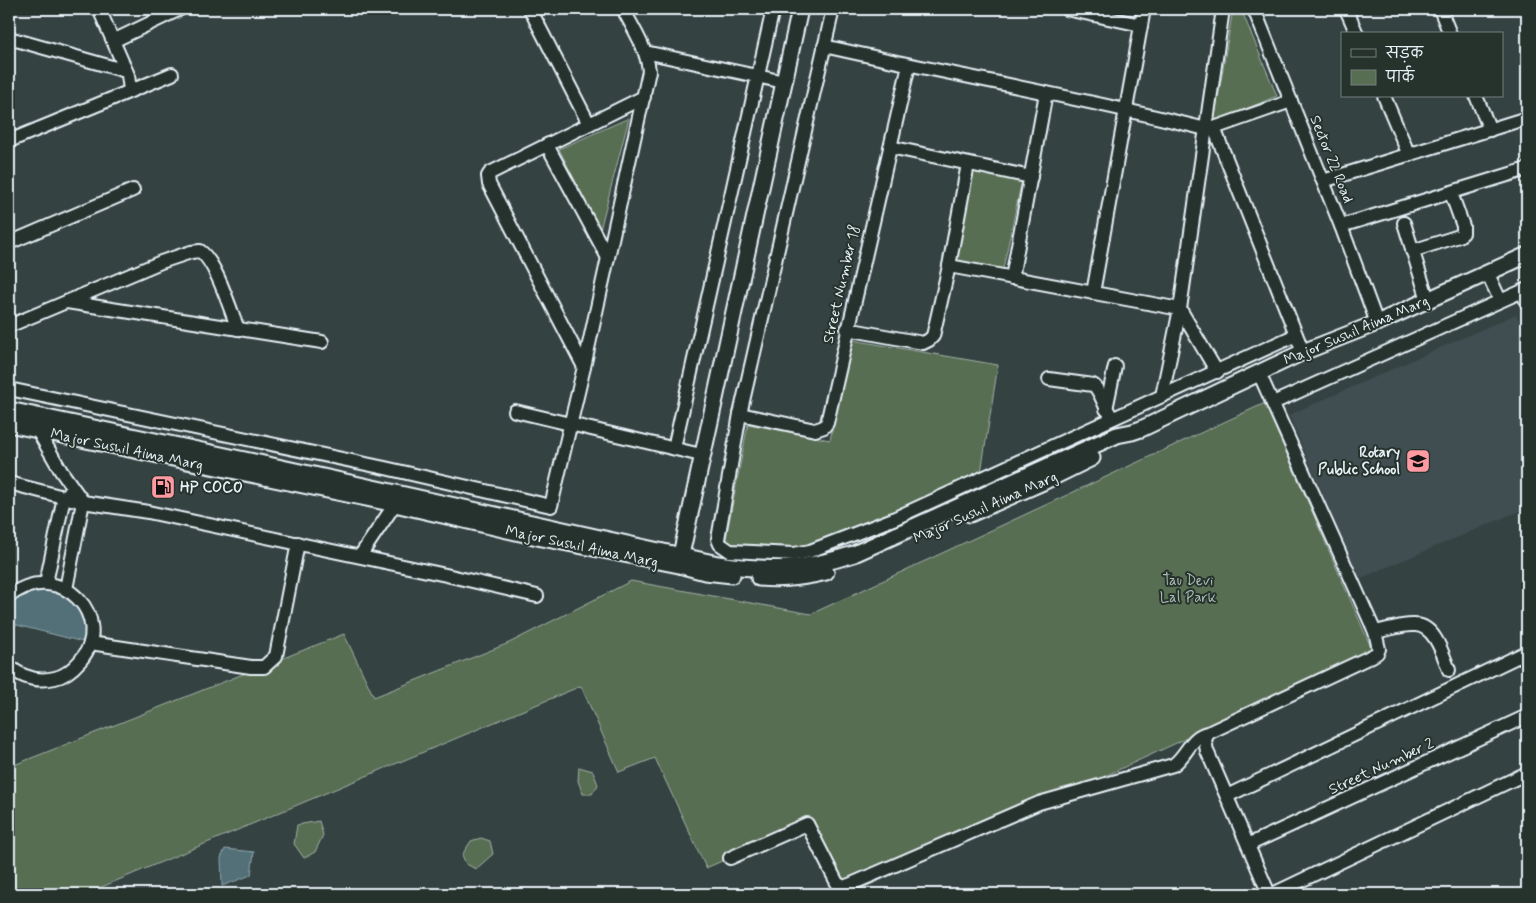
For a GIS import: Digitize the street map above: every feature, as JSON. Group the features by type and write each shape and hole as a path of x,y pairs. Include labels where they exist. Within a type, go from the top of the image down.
{"street":[{"path":"99,9 130,81 130,90"},
{"path":"113,41 180,9"},
{"path":"530,9 590,124"},
{"path":"545,526 584,367 649,71 645,52 622,9"},
{"path":"674,448 773,9"},
{"path":"680,560 800,9"},
{"path":"832,9 740,414 718,539 720,544 730,551 786,554 810,551 825,546 893,519 1109,414 1162,396 1296,335"},
{"path":"1066,9 1141,25"},
{"path":"1093,293 1144,9"},
{"path":"1162,396 1180,309 1210,128 1223,9"},
{"name":"Sector 22 Road","path":"1254,9 1341,226 1377,323"},
{"path":"1346,9 1356,32"},
{"path":"1440,9 1449,32"},
{"path":"9,38 126,71"},
{"path":"824,46 1210,128 1291,101"},
{"path":"645,52 784,82"},
{"name":"Street Number 18","path":"740,414 815,430 824,427 827,423 909,65"},
{"path":"9,141 172,74"},
{"path":"1012,278 1046,93"},
{"path":"584,367 488,179 490,173 644,97"},
{"path":"1385,98 1409,154"},
{"path":"1477,98 1490,130"},
{"path":"1323,181 1527,118"},
{"path":"1210,128 1303,352"},
{"path":"9,131 24,135"},
{"path":"547,145 608,258"},
{"path":"890,148 1030,177"},
{"path":"847,329 923,342 930,340 933,336 949,266 968,164"},
{"path":"1341,226 1527,169"},
{"path":"9,243 134,190"},
{"path":"1412,251 1459,236 1463,232 1463,226 1451,193"},
{"path":"1404,223 1428,300"},
{"path":"9,326 161,262 200,251 205,254 213,266 238,329"},
{"name":"Major Sushil Aima Marg","path":"9,410 545,526 680,560 705,572 782,580 803,578 829,572 876,554 1043,482 1122,444 1128,440 1132,432 1303,352 1377,323 1527,256"},
{"path":"949,266 1180,309 1217,372"},
{"path":"1488,274 1500,300"},
{"path":"1273,403 1500,300 1525,294"},
{"path":"67,302 322,342"},
{"path":"1109,414 1115,366"},
{"path":"730,858 807,824 837,883 843,887 1039,803 1173,765 1194,739 1202,734 1208,733 1377,653 1379,649 1375,632 1259,373"},
{"path":"1049,379 1093,385 1098,390 1109,414"},
{"path":"9,389 386,468 551,506"},
{"path":"515,411 702,455"},
{"name":"Major Sushil Aima Marg","path":"9,424 395,504 542,538 680,560"},
{"path":"38,431 69,493 46,583"},
{"path":"9,483 69,493 83,502 148,512 298,543 537,596"},
{"path":"66,589 83,502"},
{"path":"360,556 395,504"},
{"path":"90,643 251,667 264,667 276,656 298,543"},
{"path":"9,596 19,589 32,584 46,583 66,589 78,598 87,612 91,627 90,643 84,657 74,669 60,677 45,680 30,678 16,672 9,666"},
{"path":"1375,632 1416,625 1425,628 1436,640 1449,670"},
{"path":"1227,796 1527,652"},
{"name":"Street Number 2","path":"1248,845 1527,716"},
{"path":"1208,733 1205,740 1207,752 1271,894 1527,773"}],"shaded area":[{"name":"Rotary Public School","path":"1516,314 1527,338 1527,508 1359,579 1289,415"}],"green space":[{"path":"1233,9 1241,9 1277,96 1214,122"},
{"path":"629,118 600,230 559,149"},
{"path":"973,170 1022,180 1003,269 954,259"},
{"path":"852,340 998,365 979,485 794,554 722,559 748,424 830,440"},
{"name":"Tau Devi Lal Park","path":"1265,403 1373,652 850,894 834,894 806,824 706,868 655,758 619,772 581,686 85,894 9,894 9,767 344,634 374,697 509,643 631,581 811,614"},
{"path":"579,767 593,771 598,785 592,794 583,794 578,781"},
{"path":"319,821 323,835 315,852 304,858 294,844 297,825"},
{"path":"481,838 490,841 493,854 476,869 466,864 462,855 471,841"}],"water":[{"path":"28,588 52,589 68,595 87,621 87,643 9,623 9,601"},
{"path":"225,849 254,852 251,875 222,886 221,858"}],"place":[{"name":"Rotary Public School","path":"1418,461"},
{"name":"HP COCO","path":"163,487"}]}
